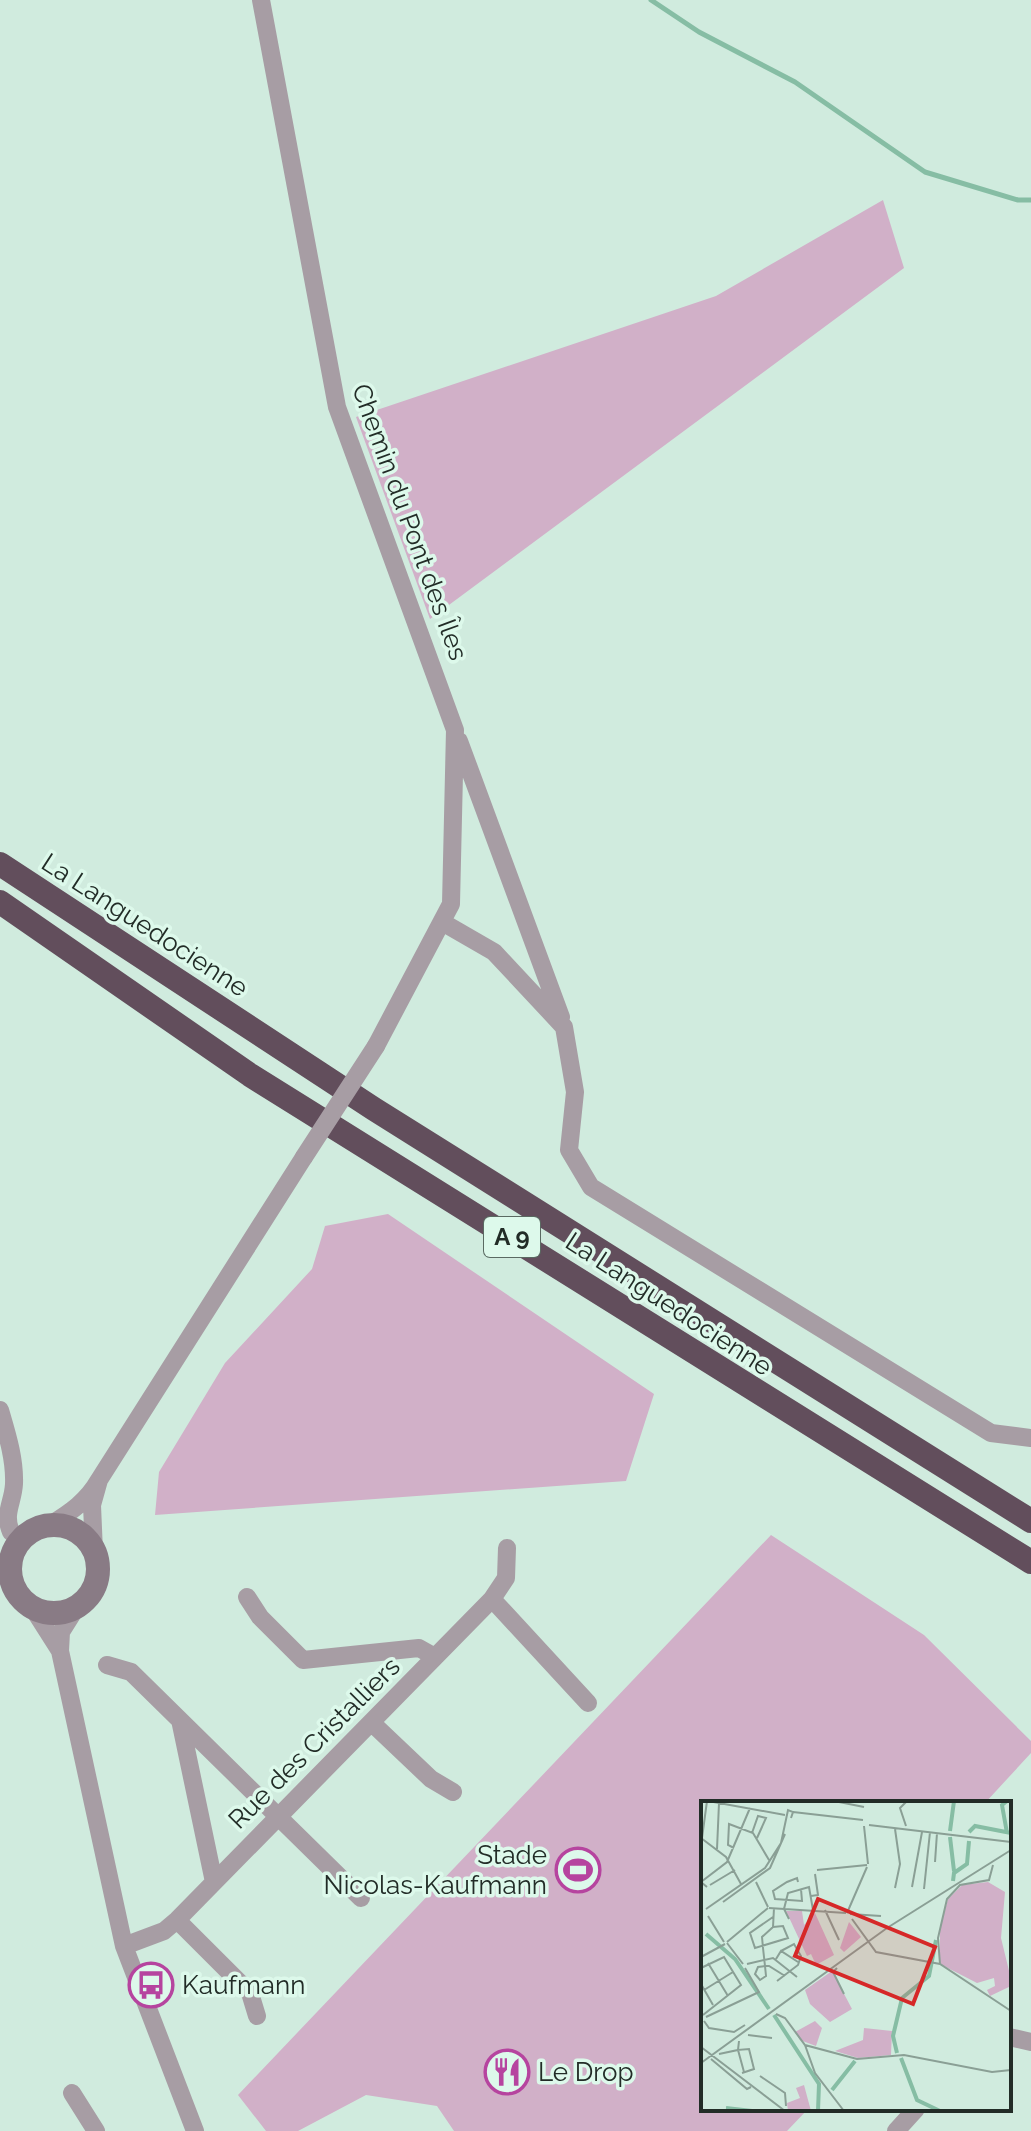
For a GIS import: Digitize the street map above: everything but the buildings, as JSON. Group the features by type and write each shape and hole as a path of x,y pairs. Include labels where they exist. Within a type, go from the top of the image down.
{"highway":[{"name":"La Languedocienne","path":"0,864 374,1109 1031,1521"},
{"name":"La Languedocienne","path":"0,902 250,1075 1031,1562"}],"street":[{"name":"Chemin du Pont des Îles","path":"50,1525 90,1496 376,1046 451,904 455,730 337,407 261,0"},
{"path":"455,730 564,1027 575,1092 569,1150 591,1187 991,1433 1031,1438"},
{"path":"442,922 494,952 564,1027"},
{"path":"0,1410 10,1443 14,1486 7,1522 13,1546 10,1575 16,1592 60,1651"},
{"path":"94,1552 92,1505 99,1480"},
{"path":"0,1601 55,1614 88,1598 96,1583 98,1563 94,1552 81,1534 67,1527 50,1525 13,1546"},
{"name":"Rue des Cristalliers","path":"124,1946 164,1931 177,1920 492,1599 506,1578 507,1548"},
{"path":"247,1597 260,1617 303,1660 419,1648 435,1657"},
{"path":"492,1599 588,1703"},
{"path":"78,1605 61,1632 60,1651 124,1946 195,2131"},
{"path":"107,1665 131,1672 361,1898"},
{"path":"180,1720 214,1882"},
{"path":"372,1723 431,1779 453,1792"},
{"path":"177,1920 250,1993 257,2016"},
{"path":"1011,2037 1031,2042"},
{"path":"72,2093 96,2131"},
{"path":"896,2131 914,2111"}],"shaded area":[{"path":"883,200 904,268 430,619 356,417 716,296"},
{"path":"388,1214 654,1394 626,1481 155,1515 159,1472 225,1363 312,1269 325,1226"},
{"name":"Stade Nicolas-Kaufmann","path":"771,1535 924,1635 1031,1741 1031,1753 987,1801 701,1801 701,2111 806,2111 787,2131 454,2131 437,2106 366,2095 298,2131 266,2131 238,2095"}],"waterway":[{"path":"651,0 699,32 795,82 925,172 1018,200 1031,200"}],"place":[{"name":"Stade Nicolas-Kaufmann","path":"578,1870"},
{"name":"Kaufmann","path":"151,1985"},
{"name":"Le Drop","path":"507,2072"}]}
